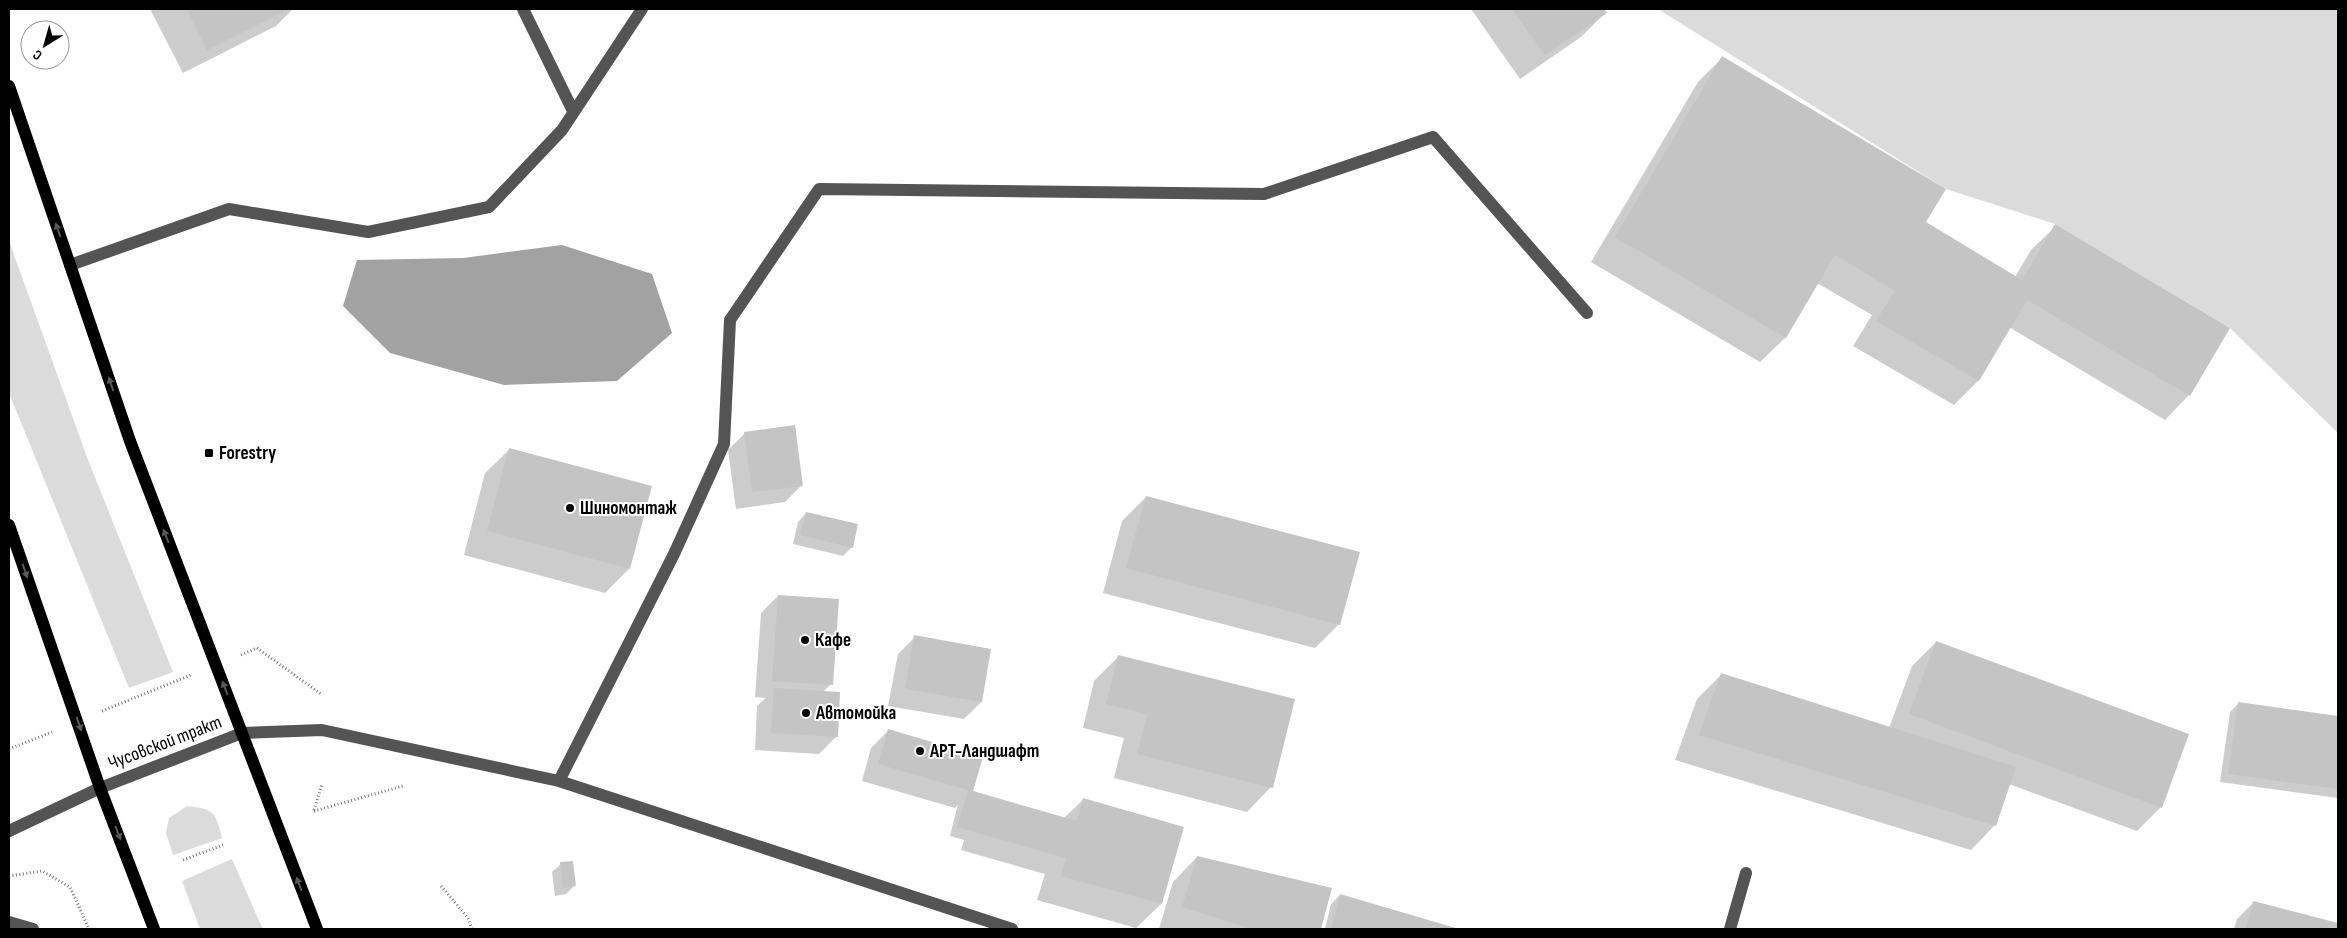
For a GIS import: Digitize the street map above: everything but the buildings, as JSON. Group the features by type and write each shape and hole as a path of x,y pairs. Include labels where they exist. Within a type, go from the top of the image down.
{"main road":[{"path":"9,86 130,441 317,929"},
{"path":"9,524 100,788 154,929"}],"street":[{"path":"523,9 573,112"},
{"path":"70,265 229,209 368,232 489,207 562,130 642,9"},
{"path":"559,781 674,554 724,444 730,320 819,189 1264,194 1433,137 1587,313"},
{"name":"Чусовской тракт","path":"9,831 100,788 242,733 322,730 559,781 1012,929"},
{"path":"1730,929 1746,873"},
{"path":"9,922 33,929"}],"path":[{"path":"9,750 257,648 321,694"},
{"path":"322,784 314,811 403,786"},
{"path":"183,860 223,845"},
{"path":"9,876 42,871 70,887 89,929"},
{"path":"441,886 468,918 472,929"}],"shaded area":[{"path":"1658,9 2338,9 2338,433 2230,328 2055,224 1946,189"},
{"path":"9,241 88,460 173,672 129,688 9,393"},
{"path":"562,245 652,274 672,333 617,381 504,385 390,353 343,306 357,260 463,258"},
{"path":"187,806 203,808 212,813 222,838 173,855 166,833 169,818"},
{"path":"232,859 263,929 200,929 182,881"}],"place":[{"name":"Forestry","path":"209,453"},
{"name":"Шиномонтаж","path":"570,508"},
{"name":"Кафе","path":"805,640"},
{"name":"Автомойка","path":"806,713"},
{"name":"АРТ-Ландшафт","path":"920,751"}]}
